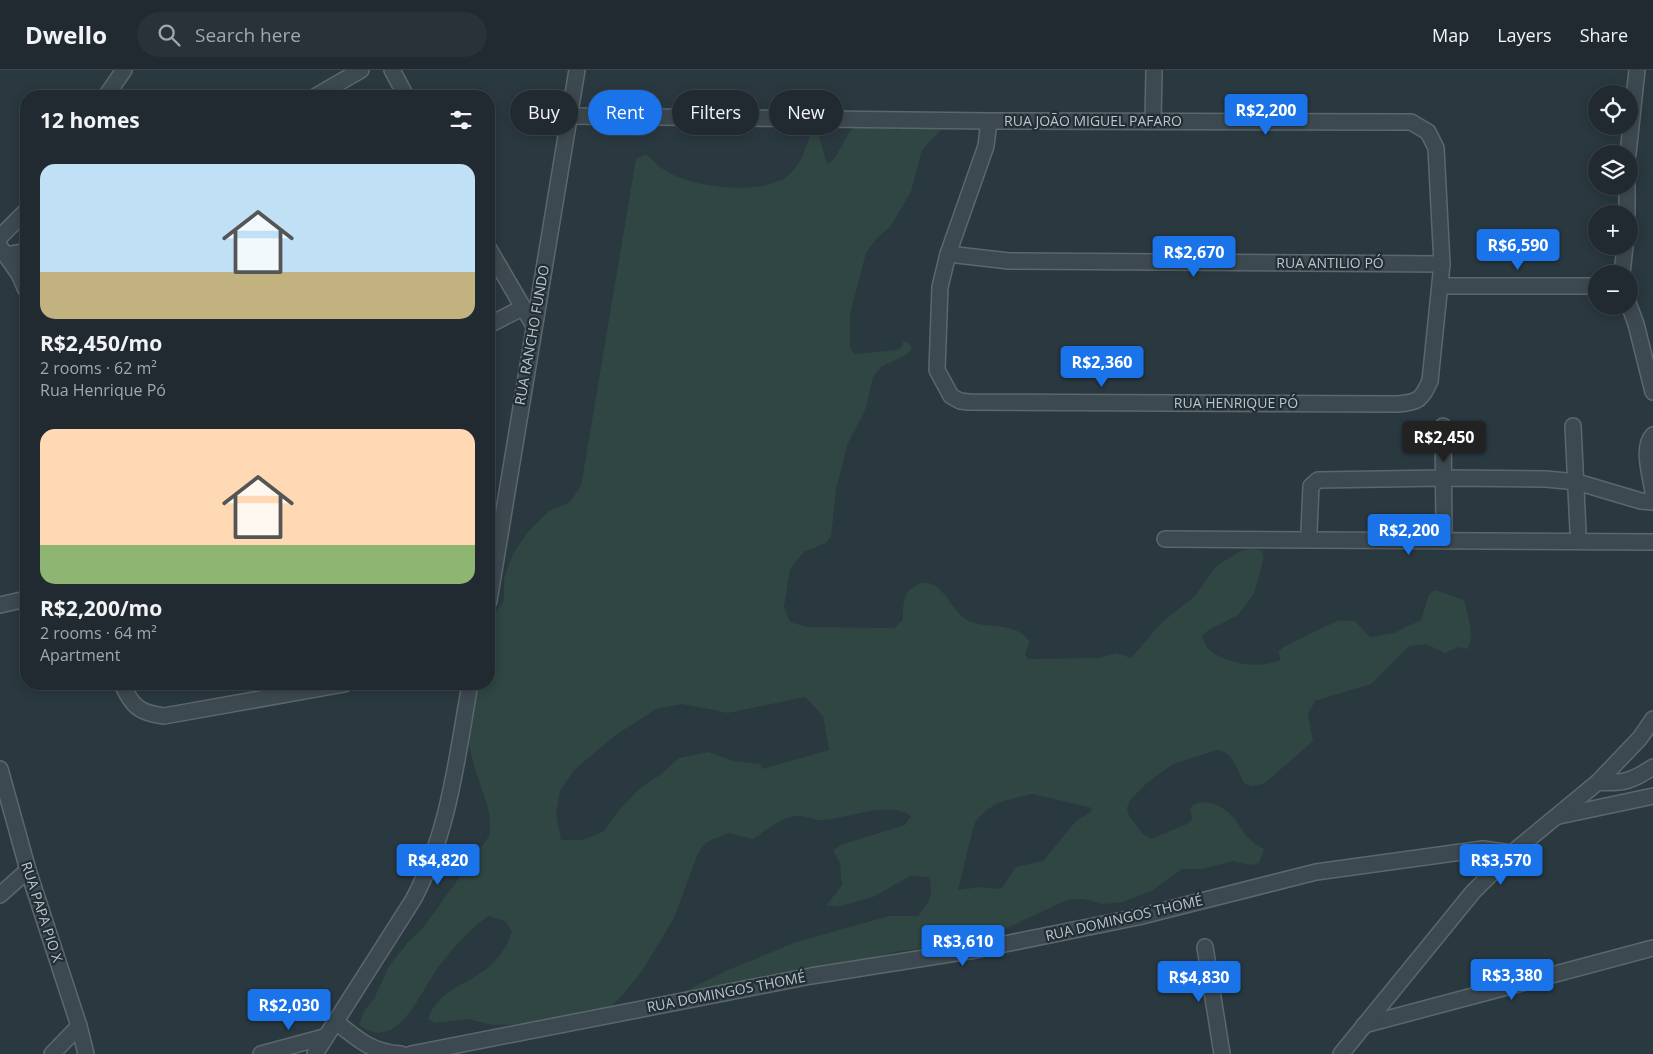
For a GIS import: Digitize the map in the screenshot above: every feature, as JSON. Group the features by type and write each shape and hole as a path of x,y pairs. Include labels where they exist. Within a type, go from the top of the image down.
{"street":[{"path":"110,90 124,70"},
{"path":"326,90 361,70"},
{"path":"392,70 403,90"},
{"name":"RUA RANCHO FUNDO","path":"574,90 577,70"},
{"path":"1153,121 1154,70"},
{"path":"1629,145 1636,70"},
{"name":"RUA JOÃO MIGUEL PAFARO","path":"578,116 989,122 1411,122 1420,125 1428,132 1436,148 1442,264 1440,286"},
{"name":"RUA HENRIQUE PÓ","path":"989,122 986,146 948,254 940,287 937,370 951,396 960,401 1414,403 1422,397 1430,381 1440,286"},
{"name":"RUA RANCHO FUNDO","path":"495,564 567,135"},
{"path":"0,237 20,217"},
{"path":"3,251 20,251"},
{"path":"3,251 20,276"},
{"name":"RUA ANTILIO PÓ","path":"948,254 1009,261 1442,264"},
{"path":"495,260 534,326"},
{"path":"1440,286 1588,286"},
{"path":"495,322 522,308"},
{"path":"1633,315 1653,392"},
{"path":"1443,426 1444,530"},
{"path":"1573,426 1578,531"},
{"path":"1653,435 1649,439 1647,449 1653,492"},
{"path":"1309,531 1311,486 1318,480 1546,479 1577,482 1641,502 1653,502"},
{"path":"1165,539 1653,542"},
{"path":"0,605 20,600"},
{"path":"125,690 129,699 147,714 164,716 310,690"},
{"path":"315,1054 324,1037 414,900 427,874 438,845 448,803 469,690"},
{"path":"1341,1054 1473,892 1512,853 1598,782 1640,738 1653,719"},
{"path":"1598,782 1620,783 1631,780 1653,766"},
{"name":"RUA PAPA PIO X","path":"0,768 6,818 28,870 79,1026 86,1054"},
{"path":"1557,816 1653,796"},
{"name":"RUA DOMINGOS THOMÉ","path":"411,1054 811,976 975,950 1138,917 1316,872 1483,849 1512,853"},
{"path":"0,895 28,870"},
{"path":"1205,947 1222,1054"},
{"path":"1364,1025 1653,948"},
{"path":"335,1022 372,1048 385,1053 401,1054"},
{"path":"52,1054 79,1026"},
{"path":"261,1054 324,1037"}],"green space":[{"path":"879,120 898,130 937,121 942,129 922,150 911,192 890,227 876,239 866,253 850,314 850,348 854,354 896,350 902,347 903,341 909,343 912,349 906,355 881,367 873,377 866,408 848,443 836,489 831,537 826,543 804,552 790,569 784,607 790,622 807,627 894,628 903,620 905,596 915,586 924,583 932,584 939,589 963,617 969,621 977,624 1009,628 1024,635 1030,642 1025,654 1028,659 1098,658 1117,653 1131,658 1162,622 1195,596 1215,567 1238,552 1252,548 1262,551 1264,557 1254,594 1238,615 1207,631 1202,636 1209,649 1225,659 1255,665 1274,662 1281,659 1278,652 1283,647 1339,620 1355,621 1370,637 1394,633 1421,620 1429,594 1435,590 1464,600 1471,632 1470,644 1467,649 1458,647 1445,653 1426,644 1409,646 1371,684 1315,701 1308,715 1313,741 1264,784 1252,786 1244,783 1231,758 1223,751 1217,750 1173,764 1148,782 1130,800 1127,808 1129,816 1144,835 1151,839 1187,824 1192,819 1190,808 1195,804 1207,802 1219,806 1234,818 1244,833 1254,843 1264,849 1259,863 1251,865 1233,861 1203,869 1182,869 1153,890 1123,902 1104,904 1083,899 1067,900 975,943 898,951 828,969 677,995 728,970 796,942 889,916 918,916 925,906 931,893 929,877 910,876 873,897 841,906 826,906 842,885 840,863 833,850 843,844 905,825 911,816 902,811 880,810 824,820 794,816 777,823 753,839 728,833 705,843 697,856 674,918 642,971 622,996 598,1018 550,1024 493,1025 467,1019 435,1023 428,1019 439,1000 456,987 484,971 504,949 512,931 505,921 488,916 467,934 448,955 415,1005 396,1026 385,1032 373,1032 359,1025 364,1011 374,999 389,966 409,941 423,928 489,836 489,812 478,780 468,739 464,690 495,690 495,614 504,600 504,578 513,554 527,533 549,511 570,502 581,486 636,159 646,154 663,169 678,177 694,182 730,187 765,185 780,181 791,173 805,150 810,135 819,135 827,165 836,156 849,133 861,123","holes":["805,697 823,716 829,750 762,769 761,764 733,761 709,752 679,758 660,775 640,788 618,811 604,831 583,840 561,840 556,814 560,791 574,770 616,735 656,709 682,704 728,713","1032,794 1092,808 1091,812 1076,821 1043,861 1016,867 1001,889 980,887 958,890 974,825 992,807 999,803"]}]}
